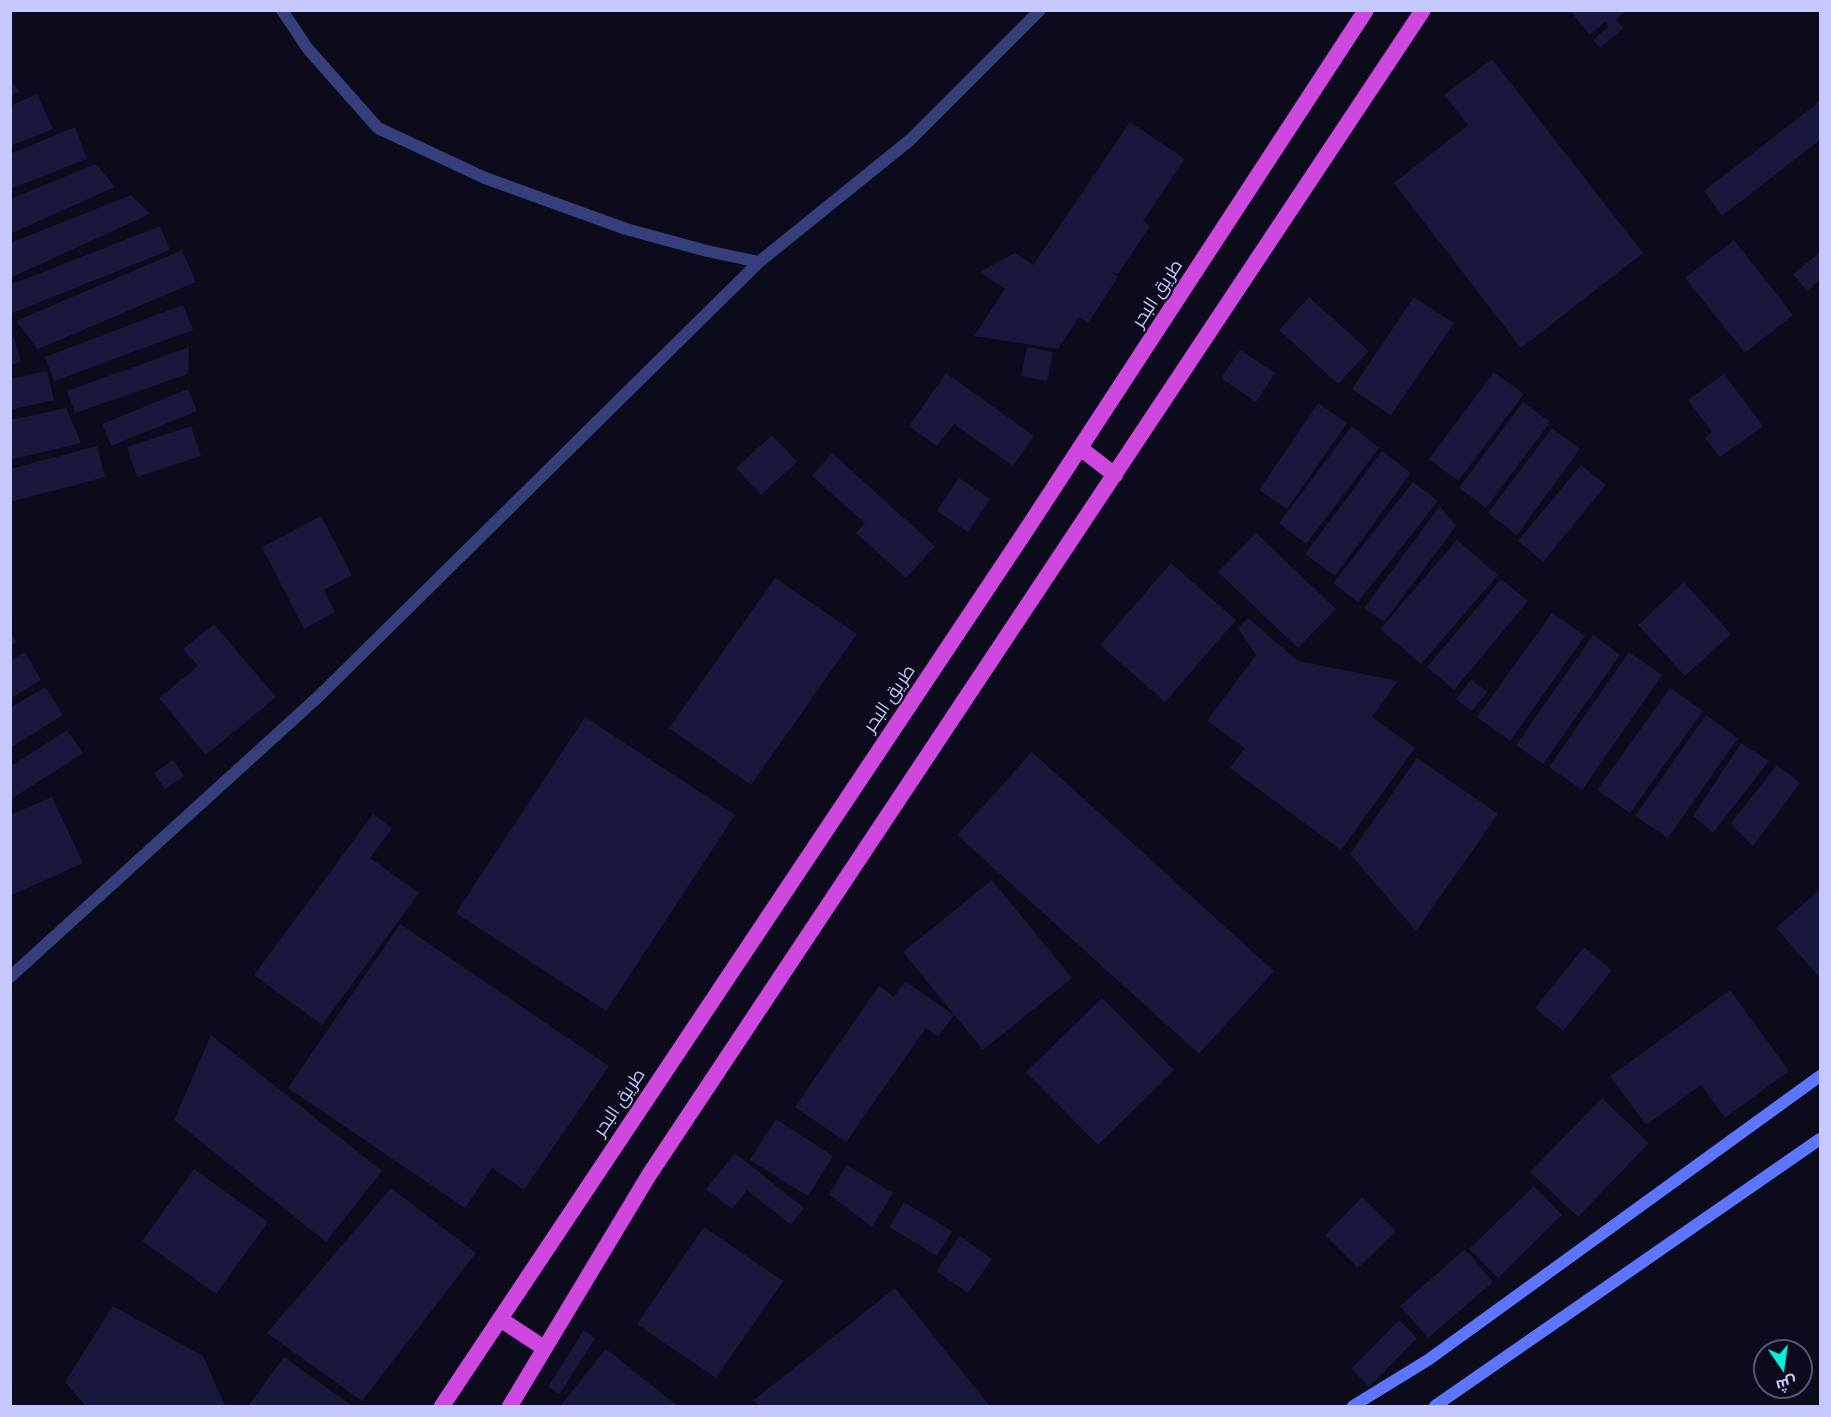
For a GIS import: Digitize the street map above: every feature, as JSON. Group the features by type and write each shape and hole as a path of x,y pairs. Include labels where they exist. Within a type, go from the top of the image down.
{"highway":[{"name":"طريق البحر","path":"442,1407 1080,448 1366,10"},
{"path":"510,1407 649,1175 1423,10"},
{"path":"1080,448 1116,475"},
{"path":"500,1319 544,1348"}],"main road":[{"path":"1353,1407 1428,1360 1821,1076"},
{"path":"1435,1407 1821,1139"}],"street":[{"path":"282,10 308,49 378,128 485,178 626,229 759,262"},
{"path":"10,977 318,697 759,262 910,140 1040,10"}],"building":[{"path":"1569,10 1626,10 1616,20 1624,28 1600,48 1593,40 1608,27 1606,21 1590,35"},
{"path":"1492,59 1643,253 1521,348 1394,183 1468,125 1444,95"},
{"path":"10,81 20,91 10,96"},
{"path":"37,94 53,129 10,146 10,106"},
{"path":"1820,101 1820,140 1722,216 1704,191"},
{"path":"1130,122 1185,159 1143,221 1150,226 1118,274 1109,271 1118,277 1088,323 1079,317 1058,349 974,336 1005,289 979,272 1015,253 1033,265"},
{"path":"75,127 87,159 10,189 10,154"},
{"path":"96,164 115,187 10,234 10,199"},
{"path":"131,195 150,214 10,278 10,243"},
{"path":"160,226 170,250 10,314 10,285"},
{"path":"1734,240 1793,315 1745,353 1685,278"},
{"path":"182,250 196,282 38,349 16,321"},
{"path":"1820,252 1820,279 1807,291 1793,274"},
{"path":"1309,297 1369,351 1338,384 1279,330"},
{"path":"1414,297 1454,323 1391,415 1352,389"},
{"path":"183,305 193,330 54,381 45,357"},
{"path":"14,337 21,362 10,365 10,338"},
{"path":"189,347 188,374 75,413 67,391"},
{"path":"1027,347 1053,352 1047,381 1021,376"},
{"path":"1240,350 1275,373 1256,402 1221,378"},
{"path":"47,371 54,400 10,410 10,379"},
{"path":"1494,372 1524,394 1458,481 1429,459"},
{"path":"946,373 1034,436 1013,466 954,424 937,446 909,426"},
{"path":"1724,374 1763,426 1720,457 1705,438 1712,432 1688,400"},
{"path":"188,389 197,411 111,446 102,424"},
{"path":"1523,402 1550,422 1486,508 1459,488"},
{"path":"1318,403 1347,423 1287,509 1259,490"},
{"path":"66,408 81,443 10,460 10,420"},
{"path":"191,426 201,456 137,477 127,447"},
{"path":"1352,426 1379,448 1306,544 1279,523"},
{"path":"1552,428 1580,449 1517,535 1488,513"},
{"path":"772,435 797,462 761,495 736,468"},
{"path":"97,446 105,477 10,502 10,469"},
{"path":"1382,451 1411,473 1335,576 1305,554"},
{"path":"832,453 935,546 906,578 856,533 865,523 812,476"},
{"path":"1581,465 1606,485 1543,562 1518,541"},
{"path":"959,478 990,499 968,532 937,511"},
{"path":"1413,482 1438,501 1358,602 1333,583"},
{"path":"1440,506 1456,526 1384,622 1364,608"},
{"path":"321,516 352,575 324,590 335,612 304,629 262,547"},
{"path":"1256,533 1336,609 1298,648 1218,572"},
{"path":"1457,540 1498,575 1421,664 1380,629"},
{"path":"1171,563 1236,620 1165,702 1100,645"},
{"path":"775,578 857,634 751,785 669,728"},
{"path":"1501,579 1528,601 1454,690 1427,667"},
{"path":"1684,582 1731,634 1685,676 1638,625"},
{"path":"1552,613 1585,636 1510,741 1477,717"},
{"path":"1248,618 1298,661 1398,681 1372,717 1415,748 1341,850 1230,768 1245,748 1207,721 1256,655 1238,628"},
{"path":"214,624 276,697 206,755 159,698 198,666 183,649"},
{"path":"10,633 17,642 10,646"},
{"path":"1593,635 1620,655 1543,764 1516,745"},
{"path":"25,652 41,680 10,699 10,661"},
{"path":"1629,652 1662,675 1582,790 1549,767"},
{"path":"1471,679 1487,692 1472,711 1456,699"},
{"path":"45,687 63,715 10,748 10,708"},
{"path":"1670,688 1703,711 1630,813 1597,790"},
{"path":"1706,715 1738,738 1668,838 1635,816"},
{"path":"585,717 735,815 606,1011 456,913"},
{"path":"67,730 83,753 10,800 10,767"},
{"path":"1741,743 1769,761 1713,833 1693,816"},
{"path":"1032,752 1274,971 1199,1054 957,835"},
{"path":"1417,758 1498,814 1416,931 1350,854"},
{"path":"173,760 184,776 165,789 154,773"},
{"path":"1777,765 1800,783 1753,846 1730,824"},
{"path":"52,797 83,863 10,896 10,815"},
{"path":"373,814 392,828 370,858 419,893 322,1025 254,975"},
{"path":"992,880 1072,978 983,1050 903,952"},
{"path":"1820,889 1820,978 1776,928"},
{"path":"400,924 609,1066 524,1190 492,1168 465,1208 288,1088"},
{"path":"1584,947 1612,970 1563,1031 1535,1008"},
{"path":"905,981 954,1015 938,1037 926,1028 846,1142 795,1107 879,986 894,997"},
{"path":"1730,990 1789,1071 1725,1118 1701,1085 1646,1125 1610,1076"},
{"path":"1102,998 1174,1070 1098,1145 1026,1072"},
{"path":"211,1035 382,1171 326,1242 174,1120"},
{"path":"1602,1098 1649,1143 1578,1217 1530,1172"},
{"path":"776,1119 833,1156 808,1196 750,1160"},
{"path":"735,1153 804,1208 791,1225 747,1190 732,1209 706,1189"},
{"path":"847,1165 893,1193 872,1227 829,1194"},
{"path":"194,1169 268,1222 216,1294 142,1241"},
{"path":"1534,1186 1562,1215 1498,1278 1469,1249"},
{"path":"391,1188 476,1253 362,1401 267,1333"},
{"path":"1362,1197 1396,1231 1358,1268 1325,1235"},
{"path":"904,1202 952,1231 937,1256 889,1227"},
{"path":"704,1227 783,1281 716,1378 637,1324"},
{"path":"960,1236 992,1259 968,1293 936,1271"},
{"path":"1465,1249 1493,1282 1428,1338 1400,1306"},
{"path":"895,1288 990,1406 760,1406 754,1400"},
{"path":"113,1306 203,1356 225,1406 86,1406 65,1382"},
{"path":"1399,1320 1417,1338 1369,1387 1351,1369"},
{"path":"584,1330 595,1338 560,1394 548,1387"},
{"path":"606,1349 678,1406 560,1406"},
{"path":"284,1357 352,1406 248,1406"}]}
